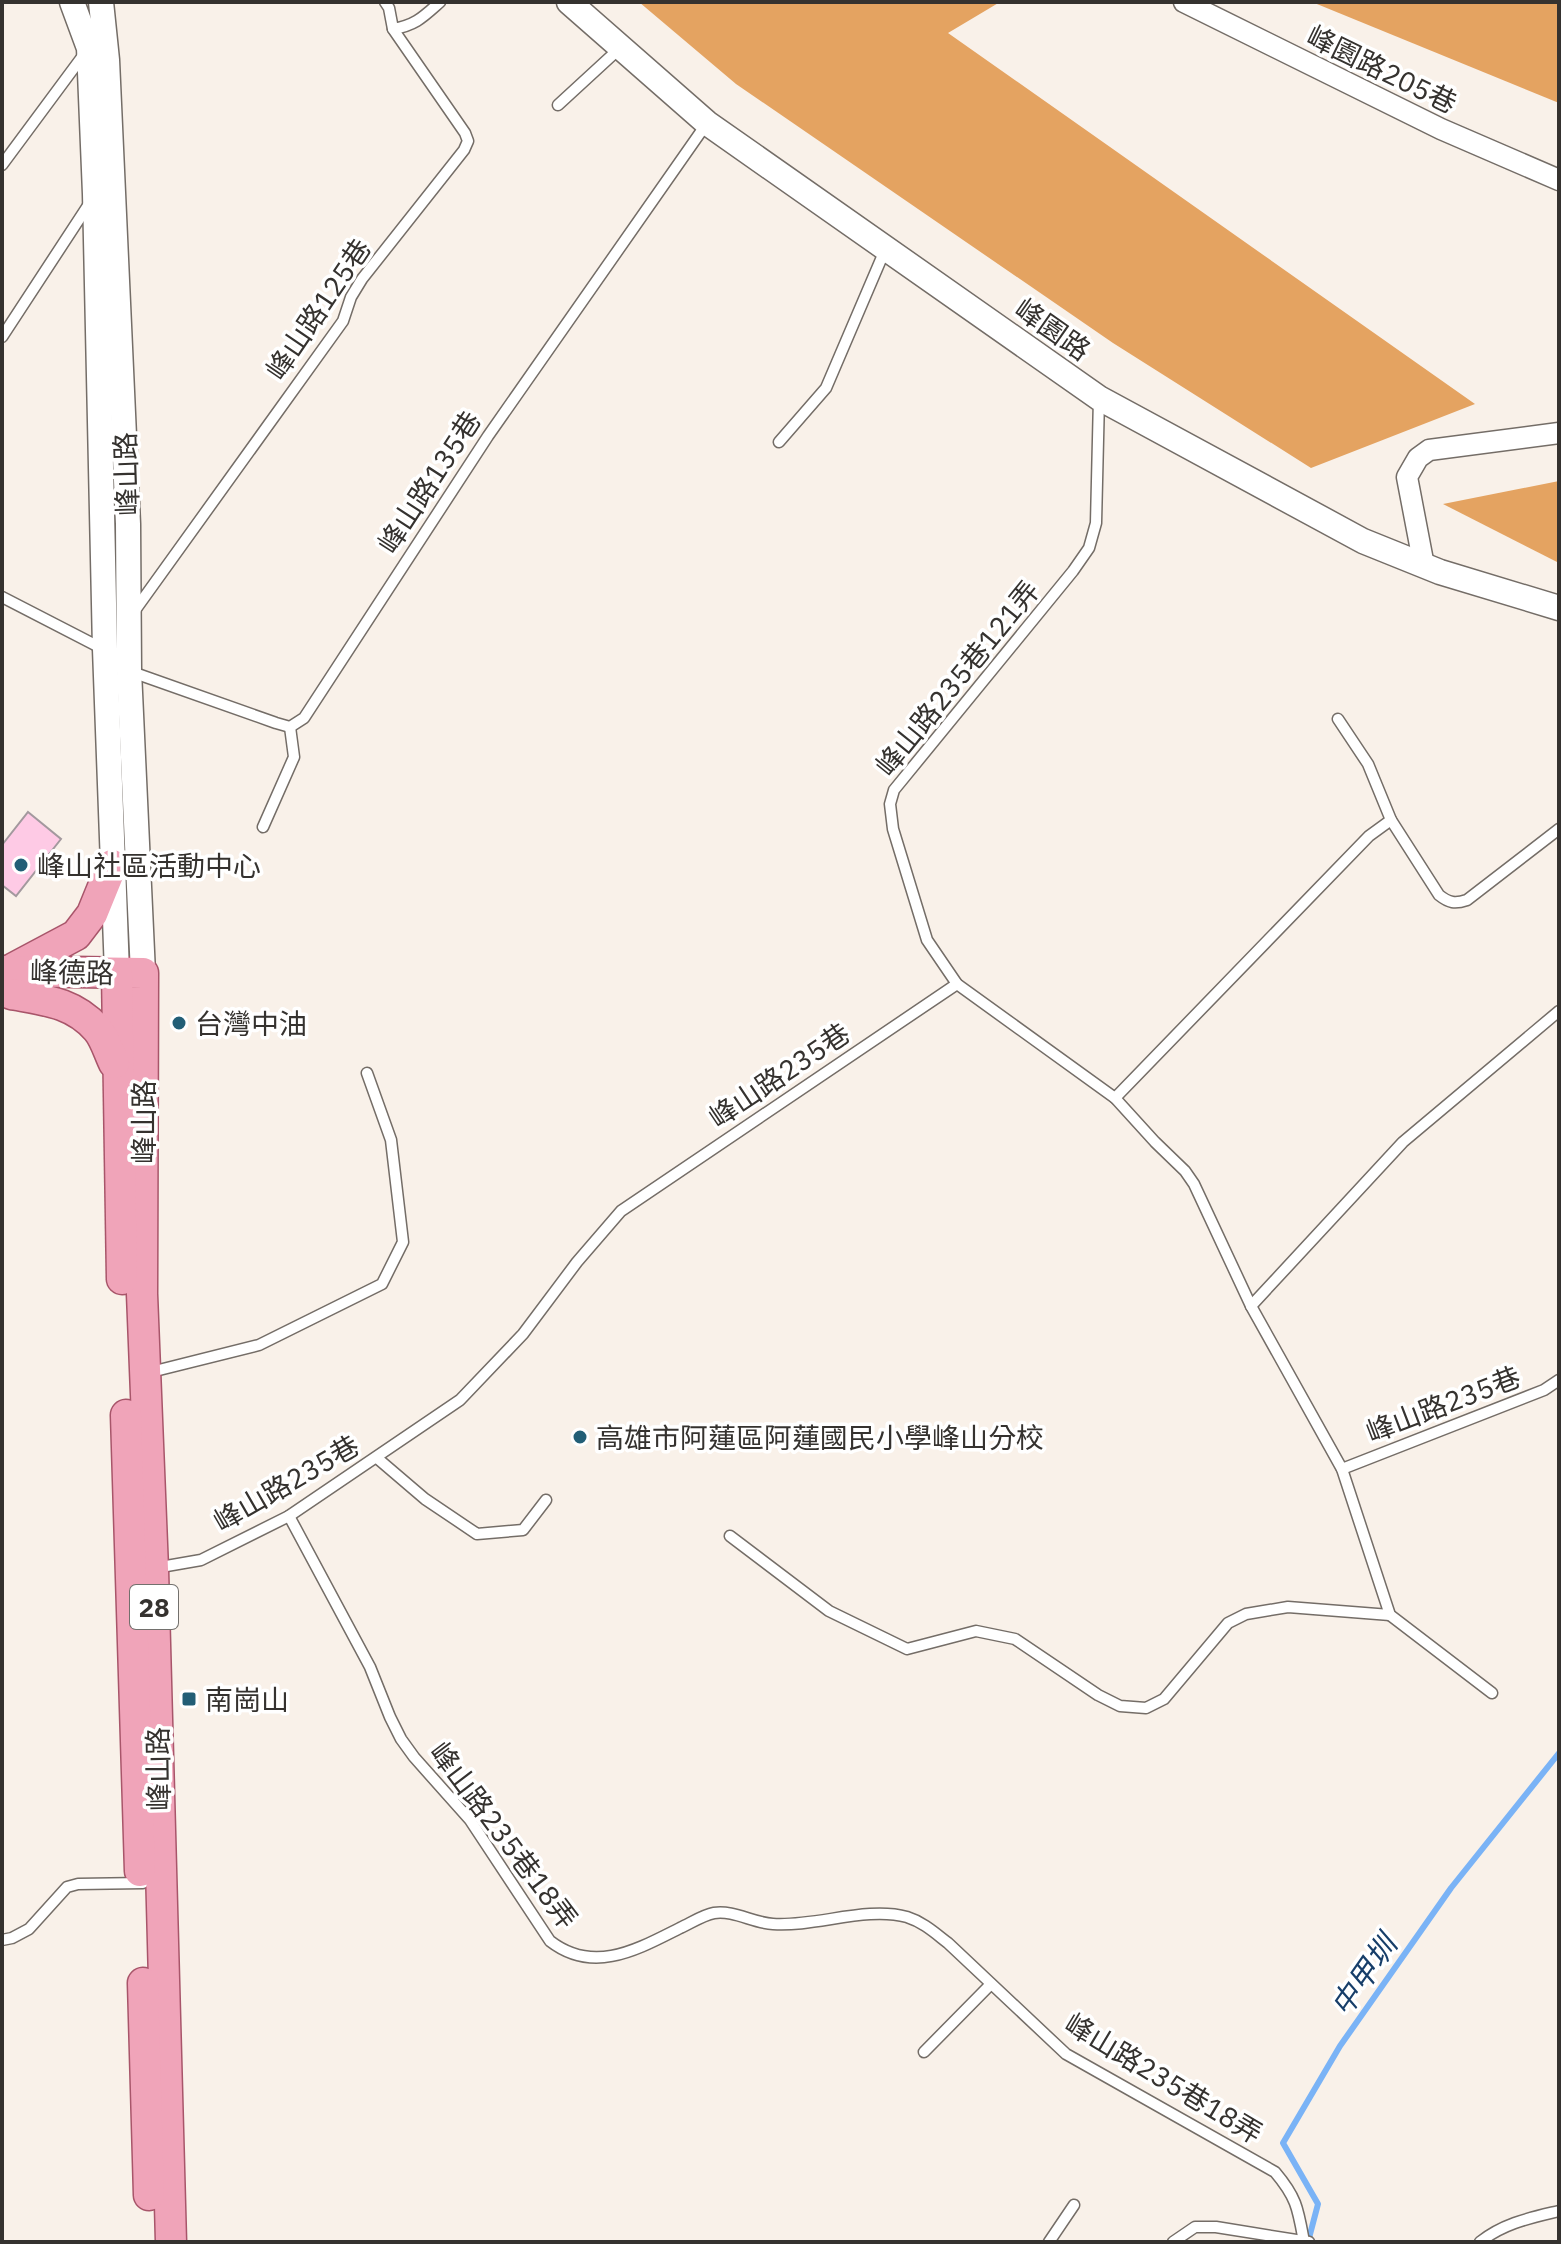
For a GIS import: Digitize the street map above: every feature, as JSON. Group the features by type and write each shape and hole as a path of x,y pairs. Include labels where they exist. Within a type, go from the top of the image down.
{"main road":[{"path":"6,982 76,935 92,914 112,865"},
{"path":"6,982 60,1002 80,1015 99,1031 118,1072"},
{"name":"峰德路","path":"6,982 130,986"},
{"name":"峰山路","path":"130,986 118,1072 142,1570 151,1883 171,2242"},
{"name":"峰山路","path":"130,986 145,1373 142,1570"},
{"name":"峰山路","path":"151,1883 151,2242"}],"street":[{"path":"72,2 89,48"},
{"name":"峰園路","path":"569,2 707,123 1099,398 1363,541 1424,566 1559,608"},
{"name":"峰園路205巷","path":"1184,2 1441,129 1559,180"},
{"path":"89,48 99,6"},
{"name":"峰山路","path":"99,6 107,60 128,524 117,620 105,649 112,865 130,986"},
{"name":"峰山路","path":"89,48 117,620 129,671 130,986"},
{"path":"1424,566 1407,477 1418,458 1429,450 1559,433"}],"lane":[{"name":"峰山路125巷","path":"117,620 343,321 351,297 362,279 468,141 393,29 385,2"},
{"path":"393,29 417,22 440,2"},
{"path":"2,165 89,48"},
{"path":"558,105 620,48"},
{"name":"峰山路135巷","path":"290,727 304,718 488,436 707,123"},
{"path":"2,337 95,194"},
{"path":"779,442 826,388 885,249"},
{"name":"峰山路235巷121弄","path":"957,984 927,940 893,829 890,804 894,790 1064,583 1089,548 1096,523 1099,398"},
{"path":"2,597 105,649"},
{"path":"129,671 290,727 294,757 263,827"},
{"path":"1338,719 1368,764 1391,820 1439,895 1447,902 1458,904 1467,900 1559,829"},
{"path":"1115,1098 1369,836 1391,820"},
{"name":"峰山路235巷","path":"142,1570 201,1560 289,1516 460,1400 523,1334 577,1262 621,1211 957,984 1115,1098 1194,1184 1251,1306 1342,1469 1390,1615"},
{"path":"1251,1306 1403,1142 1559,1011"},
{"path":"145,1373 259,1345 382,1284 403,1242 391,1140 367,1073"},
{"name":"峰山路235巷","path":"1342,1469 1544,1390 1559,1380"},
{"path":"377,1458 425,1499 477,1534 523,1530 546,1500"},
{"name":"峰山路235巷18弄","path":"289,1516 370,1667 401,1739 470,1820 550,1941 561,1950 595,1958 617,1956 712,1913 726,1913 771,1924 798,1924 877,1914 906,1917 928,1927 1066,2054 1275,2172 1290,2190 1297,2205 1306,2242"},
{"path":"730,1536 829,1611 907,1649 976,1631 1015,1639 1098,1695 1120,1706 1146,1708 1164,1699 1228,1623 1246,1614 1288,1607 1390,1615 1492,1693"},
{"path":"2,1940 29,1929 67,1887 78,1884 151,1883"},
{"path":"924,2052 991,1984"},
{"path":"1049,2242 1074,2205"},
{"path":"1480,2242 1519,2220 1559,2211"},
{"path":"1173,2242 1195,2227 1216,2227 1306,2242"}],"shaded area":[{"path":"639,2 1000,2 948,33 1475,404 1311,468 1113,343 736,84"},
{"path":"1312,2 1559,2 1559,103"},
{"path":"1559,481 1559,563 1443,504"}],"building":[{"name":"峰山社區活動中心","path":"28,812 61,839 16,896 2,885 2,845"}],"waterway":[{"name":"中甲圳","path":"1308,2242 1318,2204 1283,2143 1340,2046 1451,1888 1559,1753"}],"place":[{"name":"峰山社區活動中心","path":"21,865"},
{"name":"台灣中油","path":"179,1023"},
{"name":"高雄市阿蓮區阿蓮國民小學峰山分校","path":"580,1437"},
{"name":"南崗山","path":"189,1699"}]}
